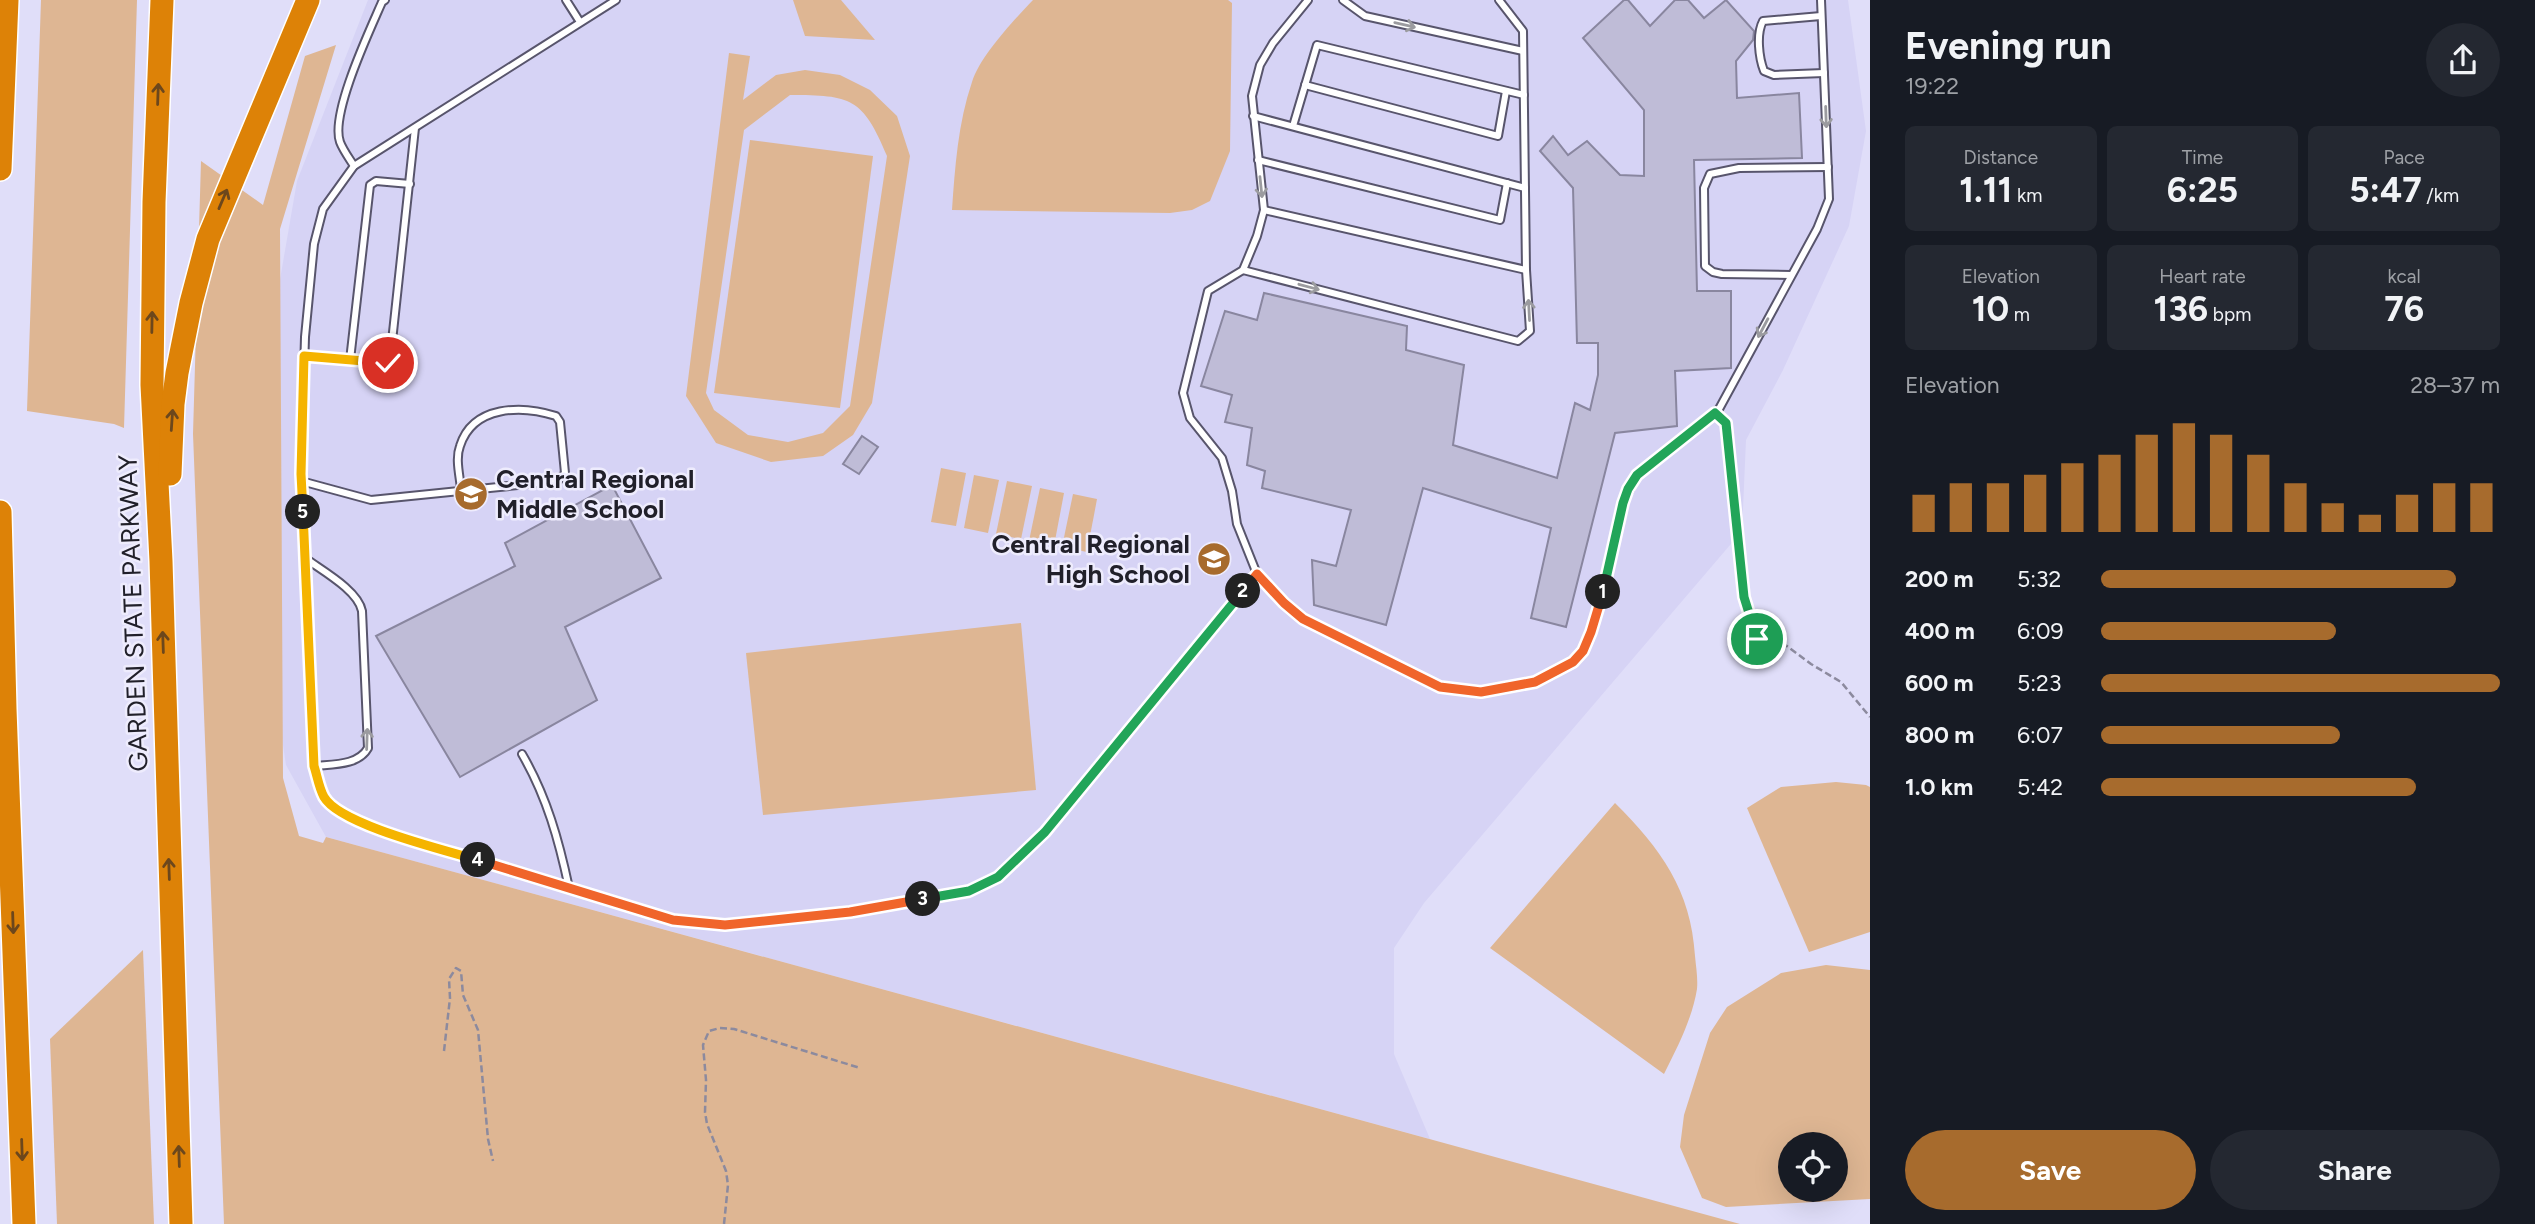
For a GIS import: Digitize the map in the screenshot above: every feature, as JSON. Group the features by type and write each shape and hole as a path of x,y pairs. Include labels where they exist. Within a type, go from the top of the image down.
{"highway":[{"path":"0,169 7,0"},
{"name":"GARDEN STATE PARKWAY","path":"162,0 154,202 152,385 161,561 181,1224"},
{"path":"161,561 170,477 173,404 191,303 215,218 308,0"},
{"path":"0,512 24,1224"}],"lane":[{"path":"354,166 339,141 340,120 349,81 385,0"},
{"path":"566,0 580,22"},
{"path":"616,0 354,166 323,209 314,244 304,356 301,481 314,766 324,797 340,813 393,834 673,920 725,925 850,912 969,891 998,877 1045,832 1257,574"},
{"path":"1308,0 1273,43 1260,65 1252,96 1264,210 1243,270 1208,291 1183,393 1190,418 1222,458 1232,491 1237,524 1257,574 1284,603 1303,619 1440,687 1481,692 1535,682 1573,662 1583,651 1608,574 1628,489 1637,475 1719,409 1817,229 1829,199 1821,0"},
{"path":"1343,0 1365,16 1523,51"},
{"path":"1243,270 1518,341 1530,331 1526,270 1523,31 1499,0"},
{"path":"1821,16 1763,21 1760,26 1761,62 1764,71 1774,75 1824,73"},
{"path":"1293,126 1317,45 1524,95"},
{"path":"1305,86 1498,136 1506,91"},
{"path":"1253,116 1525,188"},
{"path":"304,356 388,363 392,357 415,128"},
{"path":"1258,160 1500,220 1507,183"},
{"path":"1791,275 1722,274 1705,266 1704,188 1710,174 1739,168 1828,167"},
{"path":"350,360 370,185 376,181 410,184"},
{"path":"1264,210 1526,270"},
{"path":"301,481 371,500 558,481 565,473 560,422 556,416 540,411 514,409 489,414 477,422 467,431 460,444 458,454 461,490"},
{"path":"305,558 355,595 361,604 366,693 368,748 364,756 352,761 314,766"},
{"path":"522,754 545,798 557,834 569,888"}],"path":[{"path":"1715,413 1726,423 1744,597 1757,639 1772,635 1841,682 1870,718"},
{"path":"444,1051 450,998 449,979 456,968 461,971 463,995 478,1030 488,1139 493,1161"},
{"path":"723,1224 728,1185 726,1171 707,1124 705,1112 703,1045 709,1031 720,1028 734,1029 860,1068"}],"shaded area":[{"path":"41,0 137,0 124,428 114,424 27,411"},
{"name":"Central Regional High School","path":"368,0 1848,0 1866,131 1849,226 1783,370 1746,440 1742,531 1424,903 1394,948 1394,1054 1430,1139 326,837 286,765 269,653 272,326 297,181"},
{"path":"793,0 841,0 875,40 805,36"},
{"path":"1033,0 1228,0 1232,3 1230,151 1210,201 1192,210 1170,213 952,210 960,129 972,82 990,50"},
{"path":"336,45 280,229 283,778 299,836 323,843 326,837 1740,1224 224,1224 193,434 201,161 263,205 305,56"},
{"path":"729,53 750,56 743,100 776,75 805,70 840,75 870,90 897,116 910,156 872,403 853,435 823,456 771,462 716,443 686,396","holes":["790,95 828,96 852,104 862,111 870,122 887,156 850,406 823,433 788,442 748,435 714,410 706,393 744,130"]},
{"path":"750,140 873,156 840,408 714,393"},
{"path":"941,468 966,473 956,526 931,522"},
{"path":"974,475 999,480 988,533 964,528"},
{"path":"1007,481 1032,486 1021,539 996,534"},
{"path":"1040,488 1064,493 1054,546 1029,541"},
{"path":"1073,494 1097,499 1087,552 1062,547"},
{"path":"1021,623 1036,790 763,815 746,653"},
{"path":"1836,782 1870,787 1870,932 1809,952 1747,808 1781,787"},
{"path":"1615,803 1646,837 1671,872 1687,911 1692,932 1697,972 1695,1000 1664,1074 1490,948"},
{"path":"143,950 154,1224 57,1224 50,1039"},
{"path":"1826,965 1870,970 1870,1199 1848,1200 1848,1132 1778,1132 1778,1202 1816,1202 1726,1207 1702,1198 1680,1147 1684,1115 1710,1033 1727,1007 1781,973"}],"building":[{"path":"1624,0 1628,0 1650,26 1675,0 1688,0 1704,18 1726,0 1754,31 1753,40 1736,61 1737,98 1799,93 1802,158 1694,160 1697,291 1731,291 1731,368 1675,371 1677,426 1615,433 1566,627 1531,618 1551,528 1423,488 1386,625 1314,605 1312,560 1336,566 1351,510 1262,488 1265,471 1247,465 1252,428 1225,422 1232,395 1201,386 1225,311 1257,320 1264,293 1407,326 1406,350 1464,365 1453,445 1557,478 1575,403 1590,410 1598,375 1598,343 1577,343 1573,188 1540,151 1553,136 1568,155 1587,141 1620,175 1644,176 1644,110 1583,38"},
{"path":"862,436 878,447 859,474 843,464"},
{"path":"612,485 661,578 565,627 597,700 460,777 376,636 515,566 505,543"}],"place":[{"name":"Central Regional Middle School","path":"471,494"},
{"name":"Central Regional High School","path":"1214,559"}],"route":[{"path":"388,363 304,356 301,474 314,766 324,797 340,813 393,834 673,920 725,925 850,912 969,891 998,877 1045,832 1257,574 1303,619 1440,687 1481,692 1513,688 1557,672 1573,662 1583,651 1591,632 1628,489 1637,475 1715,413 1726,423 1744,597 1757,639"}]}
